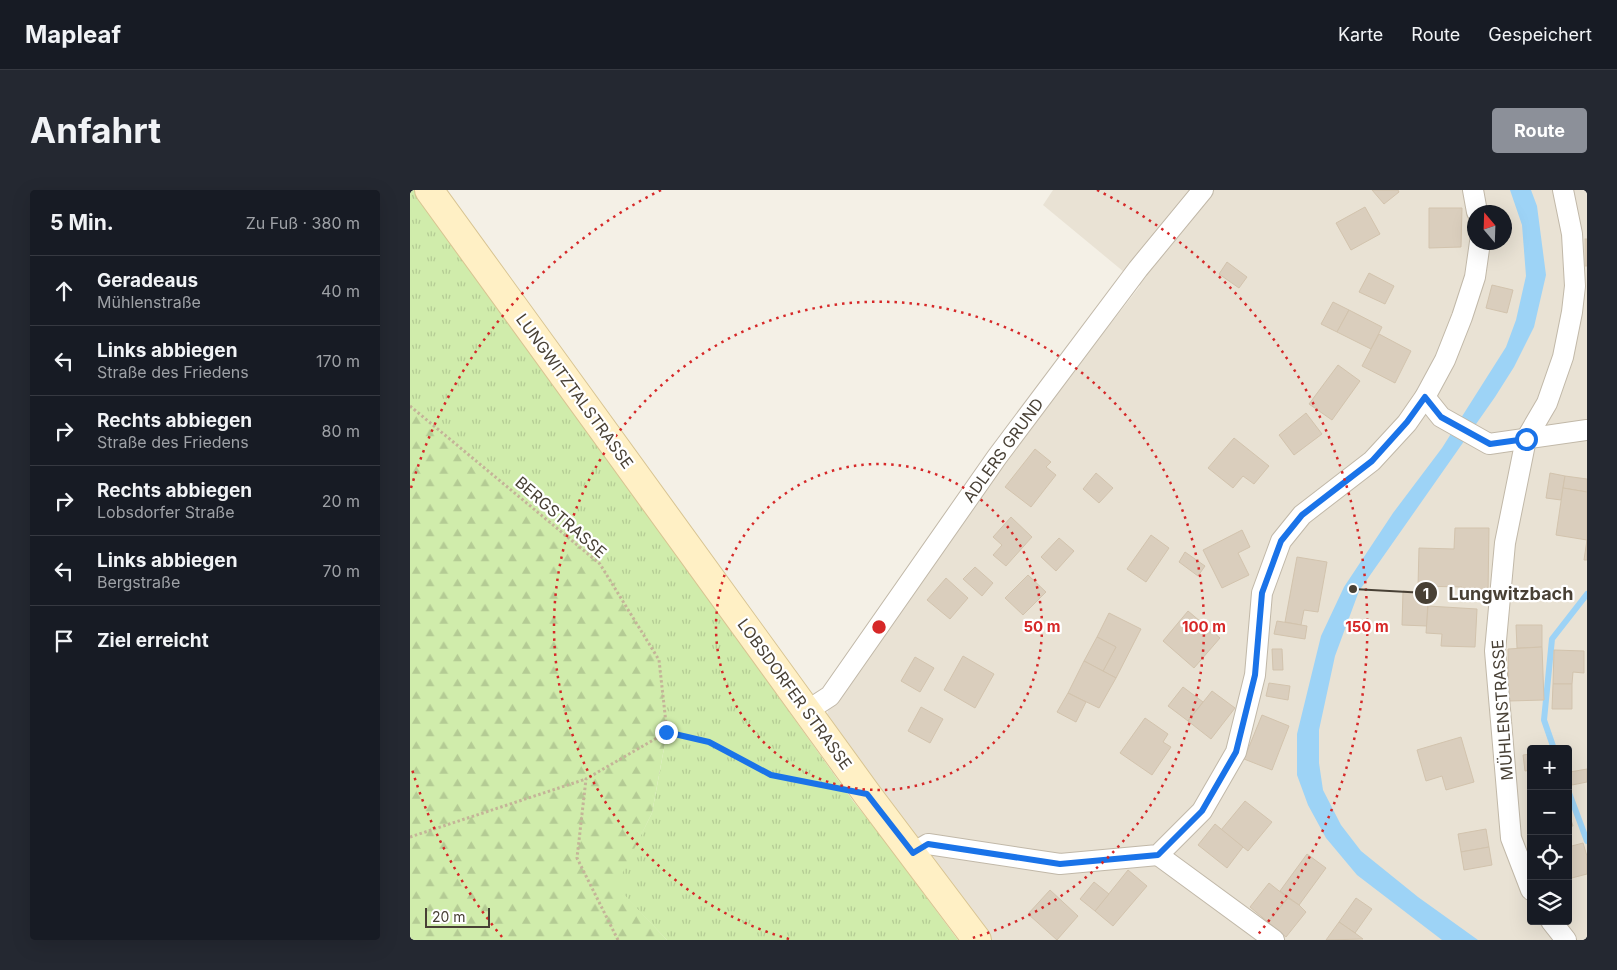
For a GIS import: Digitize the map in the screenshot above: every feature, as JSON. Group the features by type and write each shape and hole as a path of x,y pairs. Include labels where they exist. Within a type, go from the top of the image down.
{"main road":[{"name":"LUNGWITZTALSTRASSE","path":"429,190 720,592"},
{"name":"LOBSDORFER STRASSE","path":"720,592 867,794 977,940"}],"street":[{"name":"ADLERS GRUND","path":"807,711 830,696 997,457 1138,269 1203,190"},
{"path":"1473,190 1476,205"},
{"name":"MÜHLENSTRASSE","path":"1527,880 1511,838 1495,651 1505,543 1526,439 1550,394 1563,357 1572,312 1575,286 1572,234 1563,190"},
{"path":"913,853 928,844 1060,864 1158,855 1202,811 1236,752 1255,675 1262,593 1281,541 1302,515 1372,461 1407,422 1425,397 1445,360 1462,317 1475,277 1479,250"},
{"path":"1425,397 1441,417 1490,444 1587,430"},
{"path":"1158,855 1274,940"},
{"path":"1554,925 1566,940"}],"path":[{"name":"BERGSTRASSE","path":"410,406 600,564 659,660 666,732"},
{"path":"410,836 586,779 666,732 709,742 771,775 867,794"},
{"path":"586,779 576,858 618,940"}],"shaded area":[{"path":"1053,190 1587,190 1587,940 990,940 826,719 830,704 1002,463 1140,286 1043,205"}],"green space":[{"path":"410,190 416,190 853,801 958,940 667,940 615,886 652,813 667,732 600,564 410,406"},
{"path":"410,406 600,564 659,660 667,732 652,813 616,886 667,940 410,940"}],"water":[{"path":"1510,190 1531,190 1537,206 1546,275 1534,327 1514,367 1495,397 1359,591 1335,656 1319,730 1319,763 1323,790 1341,825 1361,851 1418,897 1478,940 1442,940 1357,875 1326,838 1308,805 1297,775 1297,734 1321,636 1344,587 1393,513 1442,448 1506,347 1516,320 1526,276 1522,225"}],"building":[{"path":"1372,190 1398,190 1399,192 1384,204"},
{"path":"1365,207 1380,234 1351,250 1336,223"},
{"path":"1429,208 1462,208 1461,247 1429,248"},
{"path":"1585,239 1587,239 1587,266 1585,266"},
{"path":"1227,262 1247,277 1239,288 1219,274"},
{"path":"1369,273 1394,286 1385,304 1359,292"},
{"path":"1492,285 1513,290 1507,313 1486,308"},
{"path":"1333,302 1349,310 1337,332 1321,324"},
{"path":"1349,310 1382,327 1371,349 1337,332"},
{"path":"1379,334 1411,351 1395,383 1362,366"},
{"path":"1338,365 1360,381 1332,420 1309,404"},
{"path":"1306,413 1322,434 1294,455 1279,435"},
{"path":"1234,438 1269,466 1254,484 1243,476 1233,488 1208,468"},
{"path":"1035,449 1051,462 1046,467 1056,475 1031,507 1005,487"},
{"path":"1096,473 1113,488 1099,503 1083,489"},
{"path":"1550,473 1565,476 1561,500 1546,498"},
{"path":"1565,476 1587,479 1587,492 1563,488"},
{"path":"1563,488 1587,492 1587,540 1556,535"},
{"path":"1011,517 1032,537 1006,566 993,555 1002,545 993,537"},
{"path":"1455,528 1489,528 1488,594 1462,594 1462,587 1418,586 1419,548 1454,549"},
{"path":"1242,530 1250,547 1238,553 1249,575 1222,588 1203,550"},
{"path":"1151,535 1169,548 1146,582 1127,569"},
{"path":"1059,538 1074,551 1056,571 1041,557"},
{"path":"1587,540 1587,560 1584,560"},
{"path":"1185,552 1205,566 1198,576 1179,562"},
{"path":"1297,557 1327,562 1318,612 1304,610 1301,625 1285,622"},
{"path":"975,567 993,583 982,596 963,579"},
{"path":"1028,575 1046,592 1023,615 1005,598"},
{"path":"946,578 968,598 950,619 927,600"},
{"path":"1403,591 1428,592 1427,626 1402,625"},
{"path":"1428,606 1477,609 1475,647 1441,646 1442,634 1426,633"},
{"path":"1188,611 1220,638 1194,668 1163,641"},
{"path":"1109,613 1141,629 1116,678 1103,671 1116,647 1097,637"},
{"path":"1277,621 1307,626 1305,639 1274,634"},
{"path":"1516,625 1542,625 1542,647 1517,648"},
{"path":"1097,637 1116,647 1103,671 1084,661"},
{"path":"1542,647 1544,700 1509,701 1508,649"},
{"path":"1272,649 1282,649 1283,670 1273,670"},
{"path":"1554,650 1584,651 1584,673 1573,672 1572,684 1553,684"},
{"path":"963,656 994,674 975,708 944,690"},
{"path":"915,657 934,668 920,692 901,681"},
{"path":"1084,661 1116,678 1099,708 1068,693"},
{"path":"1269,683 1290,686 1288,700 1266,696"},
{"path":"1553,684 1572,684 1572,709 1552,709"},
{"path":"1183,687 1203,702 1188,721 1168,706"},
{"path":"1212,691 1235,708 1211,739 1188,721"},
{"path":"1068,693 1086,702 1076,722 1057,712"},
{"path":"921,707 943,719 930,743 908,731"},
{"path":"1262,715 1289,726 1272,770 1244,759"},
{"path":"1145,718 1168,734 1163,742 1171,747 1152,775 1120,753"},
{"path":"1461,737 1474,782 1446,790 1442,776 1426,781 1417,750"},
{"path":"1527,754 1527,771 1525,771 1523,755"},
{"path":"1587,769 1587,782 1572,785 1572,772"},
{"path":"1245,801 1272,822 1248,851 1221,830"},
{"path":"1215,824 1243,847 1227,868 1198,845"},
{"path":"1486,829 1489,847 1461,852 1458,834"},
{"path":"1583,843 1587,856 1587,874 1572,878 1572,846"},
{"path":"1489,847 1492,865 1464,870 1461,852"},
{"path":"1307,854 1326,868 1299,905 1280,891"},
{"path":"1128,870 1147,886 1113,926 1095,911"},
{"path":"1094,882 1109,894 1095,911 1080,899"},
{"path":"1269,883 1288,898 1268,922 1250,907"},
{"path":"1050,890 1078,916 1057,940 1028,914"},
{"path":"1288,898 1306,912 1286,937 1268,922"},
{"path":"1356,898 1372,909 1355,933 1339,922"},
{"path":"1339,922 1355,933 1363,939 1326,940"}],"waterway":[{"path":"1553,745 1544,720 1552,639 1587,594"},
{"path":"1572,801 1587,841"}],"place":[{"name":"Lungwitzbach","path":"1353,589"}],"route":[{"path":"666,732 709,742 771,775 867,794 913,853 928,844 1060,864 1158,855 1202,811 1236,752 1255,675 1262,593 1281,541 1302,515 1372,461 1407,422 1425,397 1441,417 1490,444 1526,439"}]}
